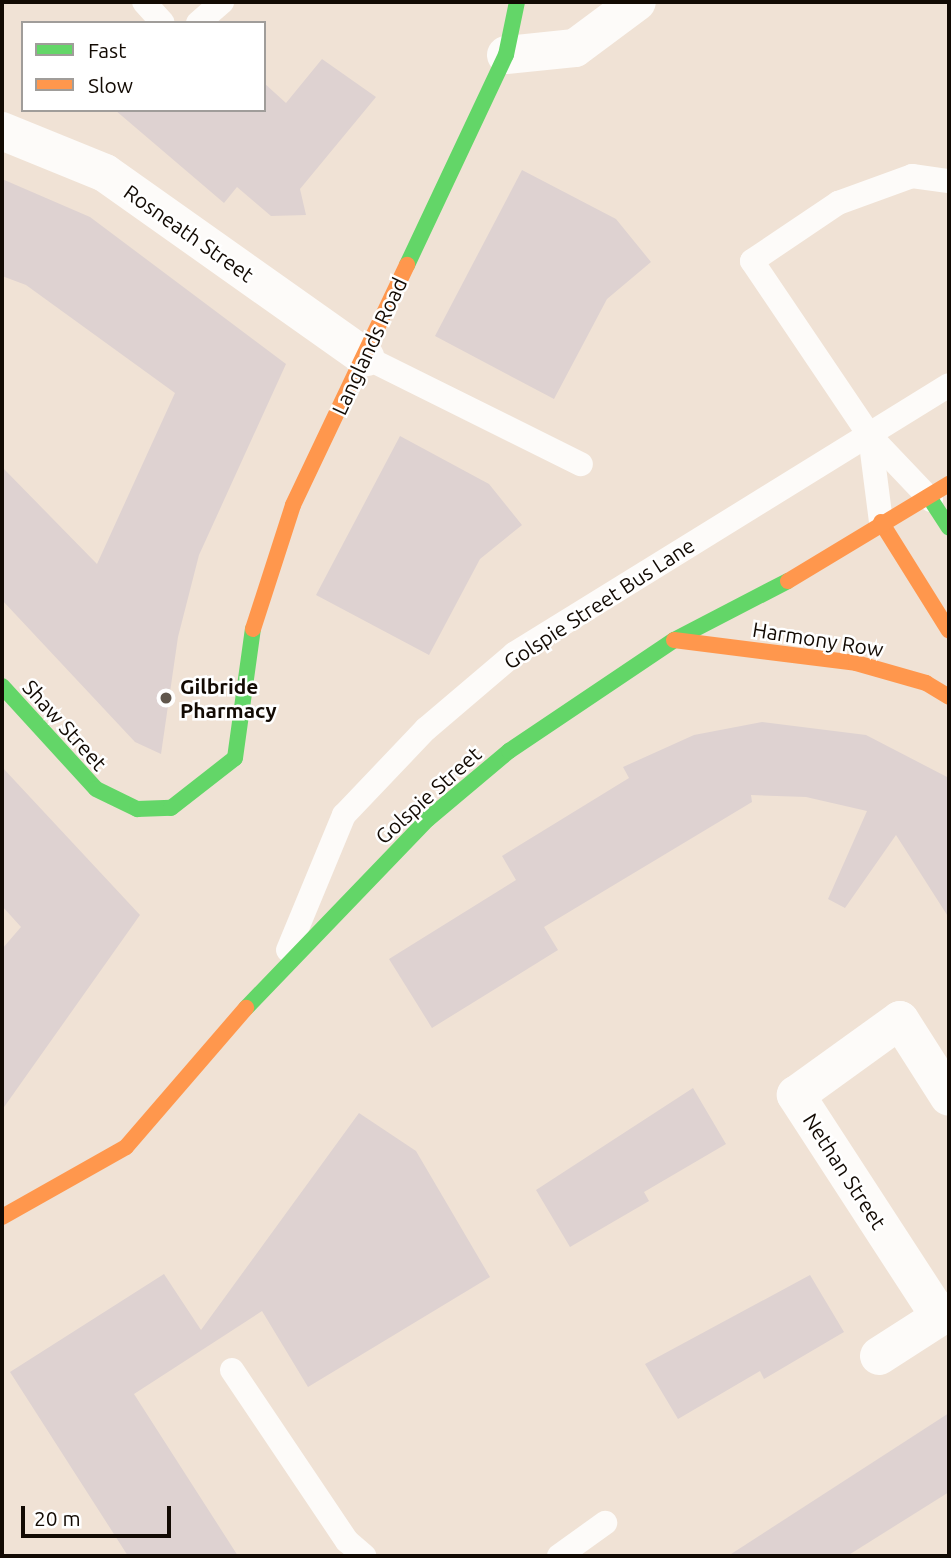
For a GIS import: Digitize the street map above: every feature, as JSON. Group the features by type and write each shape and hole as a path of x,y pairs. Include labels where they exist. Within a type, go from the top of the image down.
{"street":[{"path":"517,2 506,55 575,48 637,2"},
{"name":"Langlands Road","path":"213,781 235,758 253,630 293,505 506,55"},
{"name":"Rosneath Street","path":"2,131 105,173 365,357"},
{"path":"940,492 949,528"},
{"name":"Golspie Street","path":"2,1217 126,1147 282,967 428,819 499,760 674,640 787,582 881,522 940,492"},
{"path":"881,522 949,631"},
{"name":"Harmony Row","path":"674,640 868,665 949,697"},
{"name":"Shaw Street","path":"2,686 96,789 137,809 171,808 213,781"},
{"name":"Nethan Street","path":"945,1314 796,1095 900,1020 949,1097"},
{"path":"879,1356 945,1314"}],"lane":[{"path":"144,2 161,21"},
{"path":"200,21 222,2"},
{"path":"940,492 870,436 752,261 838,203 912,176 949,181"},
{"path":"365,357 581,464"},
{"name":"Golspie Street Bus Lane","path":"282,967 344,815 426,729 514,654 870,436 949,384"},
{"path":"870,436 881,522"},
{"path":"232,1370 347,1541 365,1556"},
{"path":"559,1556 605,1523"}],"building":[{"path":"322,59 376,97 300,189 306,215 271,216 237,187 224,203 117,112 266,112 266,85 286,103"},
{"path":"522,170 616,219 651,262 607,299 554,399 435,336"},
{"path":"2,179 90,217 286,364 199,555 178,637 161,754 135,742 2,600 2,467 97,564 175,393 26,285 2,276"},
{"path":"400,436 489,484 522,525 480,559 429,655 316,595"},
{"path":"762,722 866,735 949,778 949,918 896,835 845,908 828,899 867,811 806,797 751,795 752,802 544,927 558,950 432,1028 389,959 516,880 502,856 629,778 623,767 694,735"},
{"path":"2,767 140,915 2,1110 2,949 21,927 2,906"},
{"path":"693,1088 726,1144 644,1192 649,1201 570,1247 536,1190"},
{"path":"359,1113 416,1151 490,1277 308,1387 262,1311 134,1394 238,1556 128,1556 10,1372 164,1274 201,1330"},
{"path":"810,1275 844,1332 764,1379 760,1371 678,1419 645,1364"},
{"path":"949,1413 949,1492 847,1556 728,1556"}],"traffic: fast":[{"path":"407,265 506,55 517,2"},
{"path":"931,500 949,528"},
{"path":"246,1008 428,819 509,751 674,640 788,581"},
{"path":"2,686 96,789 137,809 171,808 235,758 253,629"}],"traffic: slow":[{"path":"253,629 293,505 407,265"},
{"path":"788,581 949,484"},
{"path":"881,522 949,631"},
{"path":"674,640 856,663 926,683 949,697"},
{"path":"2,1217 126,1147 246,1008"}],"place":[{"name":"Gilbride Pharmacy","path":"166,698"}]}
